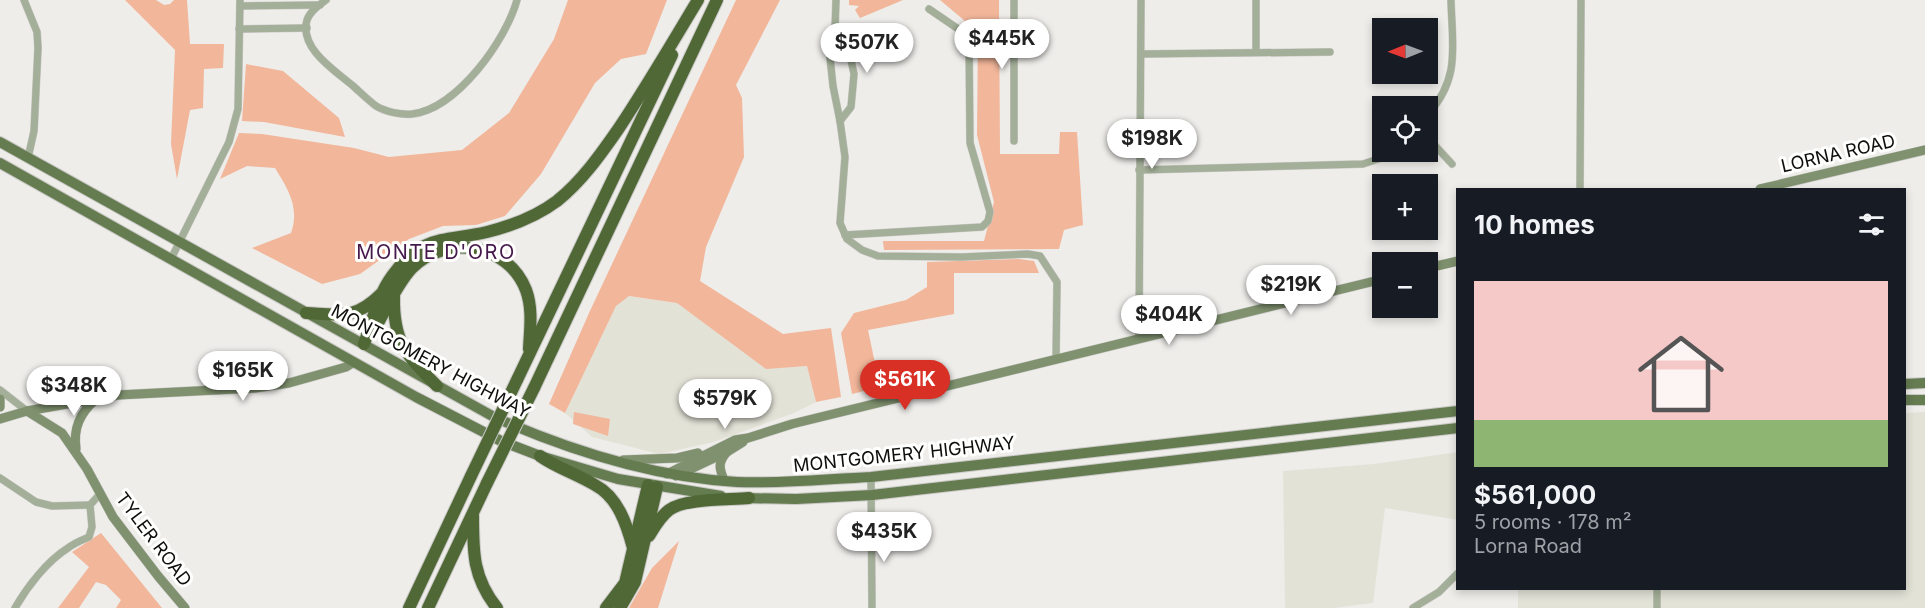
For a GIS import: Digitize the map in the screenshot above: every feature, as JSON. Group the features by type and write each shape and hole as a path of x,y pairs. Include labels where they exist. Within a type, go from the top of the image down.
{"highway":[{"path":"364,344 389,293 398,268 415,251 440,239 497,229 532,216 557,200 579,180 632,108 698,0"},
{"path":"410,608 698,0"},
{"path":"428,608 717,0"},
{"path":"306,313 352,314 389,293 412,268 439,251 464,247 488,251 505,262 520,278 526,290 531,316 528,358"},
{"path":"389,293 395,323 409,358 437,386"},
{"path":"540,456 598,486 621,513 638,548 635,582 620,608"},
{"path":"606,608 625,583 638,548 653,486"},
{"path":"638,548 671,508 691,503 749,498"},
{"path":"473,511 473,550 476,570 485,593 497,608"}],"main road":[{"name":"MONTGOMERY HIGHWAY","path":"0,142 494,417 533,434 611,460 671,475 736,482 791,482 871,477 1456,411"},
{"name":"MONTGOMERY HIGHWAY","path":"0,163 476,429 540,456 618,479 653,486 749,498 796,499 872,495 1456,428"},
{"path":"354,362 364,344"},
{"path":"1906,384 1925,383"},
{"path":"1906,400 1925,400"},
{"path":"653,486 671,475"}],"street":[{"path":"24,0 37,32 38,48 34,130 28,158"},
{"path":"323,2 312,12 307,28 313,48 319,58 377,106 389,111 412,114 437,105 467,82 506,27 513,15 517,0"},
{"path":"836,0 835,29 828,39 845,157 840,223 847,239 862,250 878,256 962,257 1028,254 1040,256 1056,282 1056,360"},
{"path":"1014,0 1014,141"},
{"path":"1139,339 1141,0"},
{"path":"1256,0 1256,52"},
{"path":"1438,101 1444,93 1452,72 1452,0"},
{"path":"1580,188 1581,0"},
{"path":"171,259 234,128 238,109 240,3 323,2"},
{"path":"845,235 982,227 988,221 990,212 970,143 969,40 967,35 929,9"},
{"path":"239,29 307,28"},
{"path":"835,29 848,46 854,74 851,107 840,121"},
{"path":"1141,54 1330,52"},
{"path":"1438,149 1452,164"},
{"name":"LORNA ROAD","path":"1764,188 1925,150"},
{"path":"1139,170 1362,164 1372,161"},
{"path":"1438,266 1456,261"},
{"path":"671,475 709,451 735,440 792,424 1372,282"},
{"path":"0,419 27,411 118,395 255,388 289,383 346,367 354,362"},
{"path":"0,390 27,411"},
{"path":"0,399 0,407"},
{"path":"76,452 77,421 96,399"},
{"name":"TYLER ROAD","path":"27,411 63,433 113,517 185,608"},
{"path":"671,475 727,452 748,438"},
{"path":"611,460 654,460 709,451"},
{"path":"724,480 720,470 720,461 727,452"},
{"path":"871,477 872,608"},
{"path":"0,478 36,502 52,506 90,505 100,495"},
{"path":"15,608 29,586 49,564 67,548 89,537 92,527 90,505"},
{"path":"1413,608 1439,592 1456,575"},
{"path":"1657,590 1657,608"}],"shaded area":[{"path":"125,0 156,0 164,5 174,0 187,0 190,44 224,44 223,68 204,69 203,108 190,110 177,179 171,144 175,50"},
{"path":"568,0 667,0 646,54 621,59 595,83 541,174 505,216 476,225 443,226 409,239 360,274 322,284 252,248 291,233 294,215 288,191 275,168 247,166 220,179 239,133 262,134 354,148 389,157 462,150 509,113 554,39"},
{"path":"736,0 780,0 736,85 742,98 744,157 706,247 700,281 783,334 831,328 841,397 816,402 807,366 766,369 677,303 629,296 616,306 565,413 549,404 589,313"},
{"path":"849,0 903,0 860,18 855,10 859,6 849,5"},
{"path":"940,0 999,0 1000,154 1059,154 1060,132 1077,132 1083,225 1064,230 1059,249 884,250 883,241 984,241 994,202 977,135 978,32"},
{"path":"246,64 283,71 339,118 345,137 264,122 242,121"},
{"path":"1019,259 1034,261 1039,273 954,273 954,314 868,330 880,387 852,394 841,333 854,313 906,300 927,287 927,262"},
{"path":"628,296 677,303 766,368 807,366 816,402 794,413 714,442 659,454 592,437 565,413 616,306"},
{"path":"574,412 610,419 608,436 573,424"},
{"path":"1925,412 1925,608 1518,608 1518,590 1906,590 1906,413"},
{"path":"1456,452 1456,520 1385,508 1373,603 1334,608 1285,608 1283,471 1374,464"},
{"path":"101,533 162,608 116,608 121,600 106,585 96,582 79,608 58,608 89,567 72,552"},
{"path":"679,541 658,608 629,608 652,568"}],"district":[{"name":"MONTE D'ORO","path":"436,252"}]}
